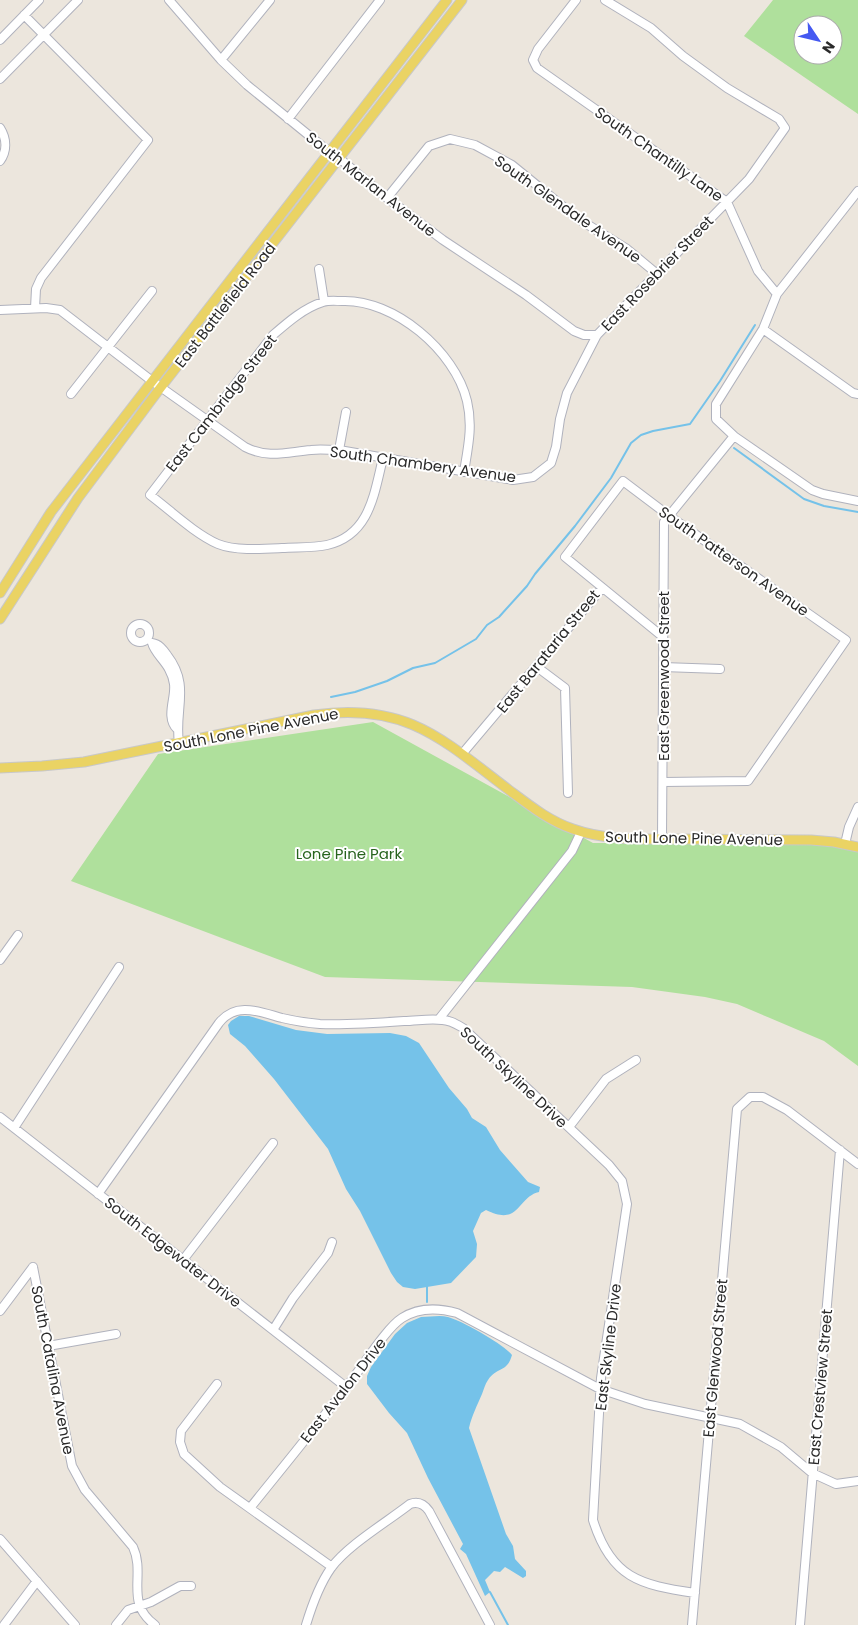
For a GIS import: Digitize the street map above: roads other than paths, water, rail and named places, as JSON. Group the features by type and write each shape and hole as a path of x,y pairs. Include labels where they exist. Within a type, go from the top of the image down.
{"main road":[{"name":"East Battlefield Road","path":"0,593 51,512 447,0"},
{"name":"East Battlefield Road","path":"0,620 78,498 161,387 462,0"},
{"name":"South Lone Pine Avenue","path":"0,768 33,767 79,762 314,715 359,712 389,716 415,725 432,734 462,754 540,813 564,826 581,832 618,838 811,840 858,847"}],"street":[{"path":"0,40 39,0"},
{"path":"0,79 78,0"},
{"name":"South Marlan Avenue","path":"169,0 221,60 288,119 387,198 443,240 526,295 574,331 584,335 597,335"},
{"path":"221,60 270,0"},
{"path":"288,119 380,0"},
{"name":"South Chantilly Lane","path":"576,0 538,49 533,60 537,68 727,202 758,271 777,294"},
{"name":"East Rosebrier Street","path":"551,463 567,393 597,335 656,272 749,179 785,128 780,119 727,88 683,56 651,28 605,0"},
{"path":"24,16 148,140 41,278 36,290 35,308"},
{"path":"0,128 6,146 0,161"},
{"name":"South Glendale Avenue","path":"387,198 429,146 450,139 475,145 512,166 578,218 627,249 656,272"},
{"path":"858,191 777,294 763,329 716,404 716,419 734,436 812,490 858,501"},
{"path":"319,269 324,302 348,300 368,303 385,309 425,336 445,355 458,376 467,400 471,423 464,472"},
{"path":"71,394 152,291"},
{"name":"East Cambridge Street","path":"324,302 291,318 273,335 150,496 219,545 253,550 327,545 355,532 364,520 372,505 383,458"},
{"name":"South Chambery Avenue","path":"0,310 35,308 60,310 152,381 245,448 256,453 269,455 314,449 339,450 513,480 533,477 551,463"},
{"path":"763,329 853,393 858,394"},
{"path":"339,450 346,412"},
{"path":"668,515 734,436"},
{"name":"South Patterson Avenue","path":"623,481 668,515 846,640 748,781 663,782"},
{"name":"East Barataria Street","path":"462,754 602,588 565,557 623,481"},
{"name":"East Greenwood Street","path":"662,839 664,522 668,515"},
{"path":"602,588 663,637"},
{"path":"150,641 158,644 174,664 176,677 181,686 175,718 179,724 177,729 179,742"},
{"path":"537,667 564,688 568,793"},
{"path":"663,668 720,669"},
{"path":"845,844 858,807"},
{"path":"439,1019 572,851 581,832"},
{"path":"0,960 18,935"},
{"path":"14,1128 119,967"},
{"name":"South Skyline Drive","path":"98,1194 219,1023 225,1016 247,1009 291,1020 321,1024 371,1024 439,1019 453,1022 474,1037 608,1165 622,1181 627,1204"},
{"path":"569,1127 606,1079 636,1060"},
{"name":"East Glenwood Street","path":"692,1625 736,1109 750,1097 763,1097 787,1110 840,1150"},
{"name":"South Edgewater Drive","path":"0,1118 346,1388"},
{"path":"183,1260 273,1143"},
{"path":"840,1150 858,1164"},
{"name":"East Crestview Street","path":"800,1625 840,1150"},
{"name":"East Skyline Drive","path":"627,1204 600,1389 593,1520 604,1548 619,1567 630,1577 659,1588 695,1593"},
{"path":"273,1330 293,1298 328,1253 332,1242"},
{"name":"South Catalina Avenue","path":"0,1311 33,1267 72,1466 85,1490 133,1547 137,1558 136,1591 139,1606"},
{"name":"East Avalon Drive","path":"250,1508 346,1388 390,1329 402,1318 412,1313 424,1310 444,1310 457,1313 600,1389"},
{"path":"48,1346 116,1334"},
{"path":"217,1384 181,1431 181,1446 184,1454 220,1487 332,1567"},
{"path":"600,1389 645,1404 710,1416 740,1424 781,1447 812,1473 836,1484 858,1481"},
{"path":"306,1625 318,1593 332,1567 351,1549 415,1502 421,1504 429,1511 490,1625"},
{"path":"0,1539 75,1625"},
{"path":"4,1625 37,1581"},
{"path":"116,1625 128,1610 151,1602 180,1586 191,1586"},
{"path":"139,1606 145,1616 155,1625"}],"water":[{"path":"239,1016 249,1016 296,1030 327,1034 390,1033 406,1036 419,1043 472,1118 486,1127 500,1150 528,1182 540,1187 539,1192 526,1199 512,1213 506,1215 497,1214 486,1210 481,1213 473,1231 477,1244 476,1257 451,1283 415,1289 403,1287 391,1273 360,1211 346,1189 328,1149 274,1079 245,1046 230,1034 228,1025"},
{"path":"442,1316 455,1319 492,1339 512,1355 508,1365 495,1373 487,1382 469,1428 506,1534 513,1546 515,1559 526,1571 526,1576 523,1578 505,1567 500,1572 494,1571 485,1580 490,1592 485,1596 466,1554 460,1549 463,1544 428,1478 407,1433 367,1384 367,1376 371,1367 395,1334 407,1323 421,1317"}],"waterway":[{"path":"331,697 355,692 387,681 413,668 435,663 476,639 487,625 499,617 527,586 575,526 611,478 631,443 641,435 653,431 690,424 755,325"},
{"path":"734,448 804,499 824,506 858,512"},
{"path":"427,1287 427,1302"},
{"path":"490,1592 508,1625"}],"park label":[{"name":"Lone Pine Park","path":"349,853"}]}
